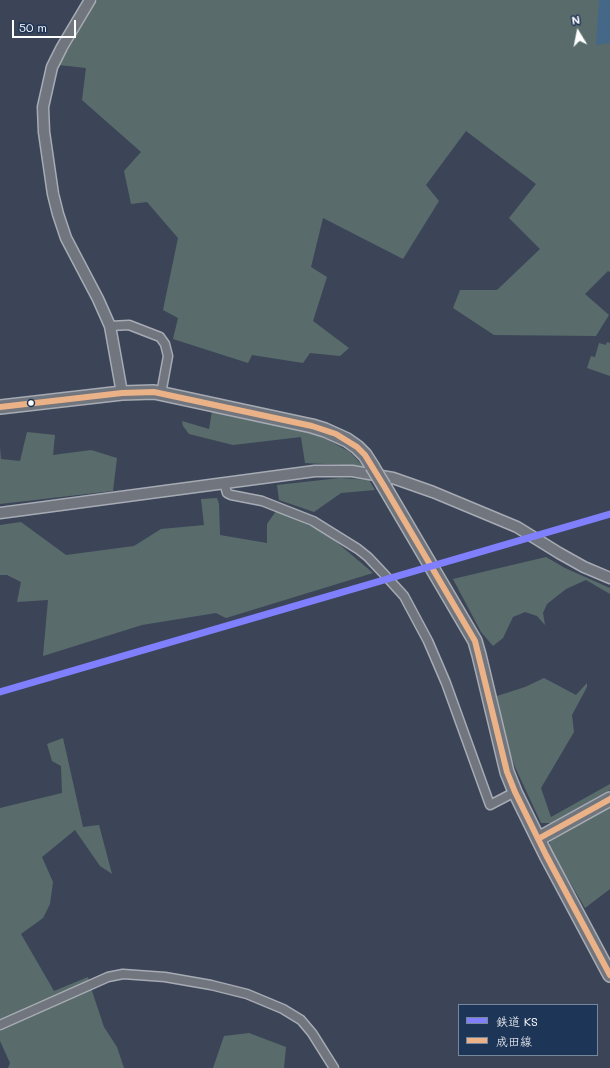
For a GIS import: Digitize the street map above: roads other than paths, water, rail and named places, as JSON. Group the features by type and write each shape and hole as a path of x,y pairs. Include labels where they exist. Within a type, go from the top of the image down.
{"main road":[{"path":"0,407 122,393 140,392 161,394 312,426 326,430 356,446 365,455 372,466 475,641 507,772 515,792 538,839 610,975"},
{"path":"538,839 610,800"}],"street":[{"path":"90,0 52,67 43,107 44,132 53,194 58,214 66,238 98,299 110,326 122,393"},
{"path":"110,326 129,326 160,338 166,344 168,356 161,394"},
{"path":"0,513 315,471 372,474 394,478 419,486 524,530 559,553 590,570 610,578"},
{"path":"224,483 227,493 262,501 313,521 358,549 368,557 404,596 428,641 446,682 490,804 515,792"},
{"path":"0,1025 108,977 123,974 165,977 211,985 247,994 283,1009 301,1020 312,1033 334,1068"}],"water":[{"path":"599,0 610,0 610,43 596,45"}],"rail line":[{"name":"KS","path":"0,692 610,514"}]}
